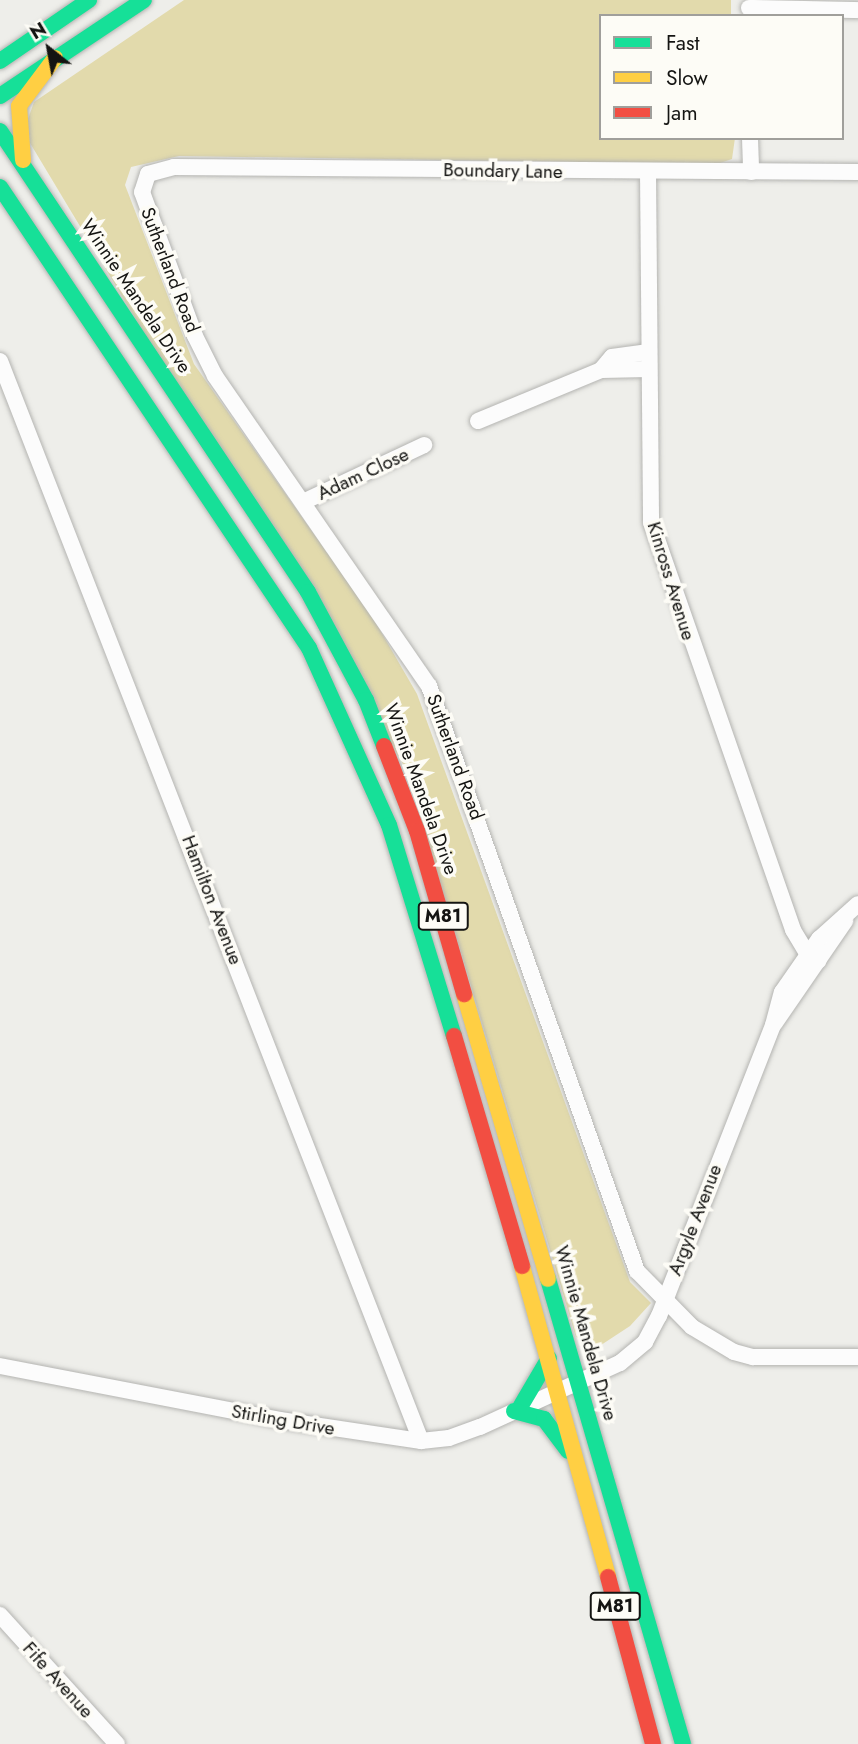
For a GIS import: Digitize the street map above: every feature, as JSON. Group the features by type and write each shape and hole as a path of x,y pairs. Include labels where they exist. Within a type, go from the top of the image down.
{"main road":[{"path":"0,61 89,0"},
{"path":"0,96 144,0"},
{"path":"24,168 19,106 55,58"},
{"name":"Winnie Mandela Drive","path":"0,131 308,592 366,700 417,831 683,1744"},
{"name":"M81","path":"0,187 264,575 309,648 343,716 400,860 559,1392 653,1744"},
{"path":"549,1358 517,1410 537,1416 551,1425 578,1467"}],"street":[{"path":"749,8 858,9"},
{"path":"750,140 751,173"},
{"name":"Boundary Lane","path":"148,174 174,167 858,172"},
{"name":"Kinross Avenue","path":"648,172 648,491 656,545 789,917 813,957"},
{"name":"Sutherland Road","path":"148,174 142,198 195,336 225,392 429,686 626,1246 643,1280 692,1327 734,1352 753,1357 858,1357"},
{"path":"601,370 612,357 649,352"},
{"name":"Hamilton Avenue","path":"0,361 421,1441"},
{"path":"478,421 601,370 648,369"},
{"name":"Adam Close","path":"303,502 424,445"},
{"name":"Argyle Avenue","path":"559,1392 639,1349 665,1300 773,1025 782,992 853,908"},
{"name":"Stirling Drive","path":"0,1366 280,1420 421,1441 449,1438 559,1392"},
{"name":"Fife Avenue","path":"0,1615 117,1744"}],"shaded area":[{"path":"184,0 731,0 731,14 599,14 599,140 735,140 732,159 717,164 179,156 131,167 125,185 194,364 373,618 417,694 630,1282 651,1303 630,1326 598,1347 576,1337 406,769 30,143 27,122 34,102"}],"traffic: fast":[{"path":"0,61 89,0"},
{"path":"0,96 144,0"},
{"path":"0,131 308,592 366,700 384,746"},
{"path":"0,187 309,648 389,825 454,1036"},
{"path":"548,1279 683,1744"},
{"path":"519,1409 549,1358"},
{"path":"514,1411 544,1419 568,1451"}],"traffic: slow":[{"path":"23,160 19,106 55,58"},
{"path":"464,994 548,1279"},
{"path":"522,1266 608,1577"}],"traffic: jam":[{"path":"384,746 417,831 464,994"},
{"path":"454,1036 522,1266"},
{"path":"608,1577 653,1744"}]}
